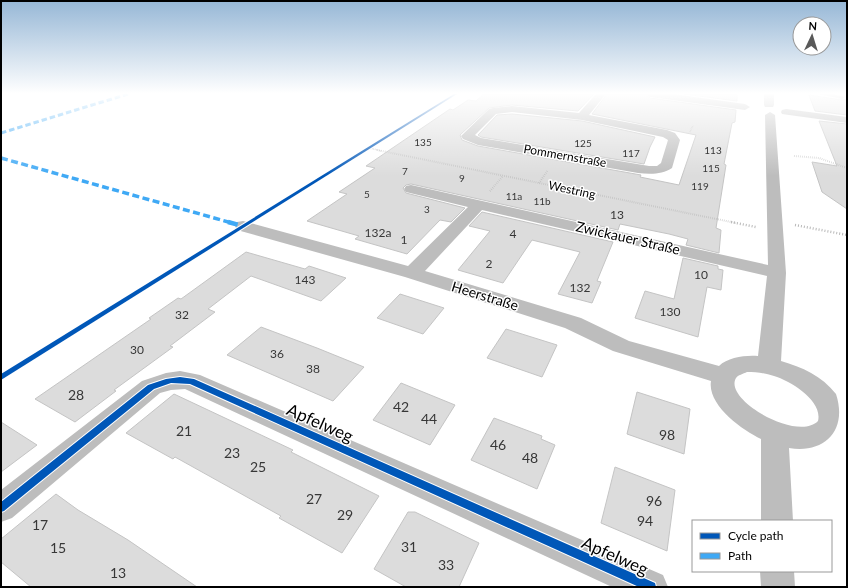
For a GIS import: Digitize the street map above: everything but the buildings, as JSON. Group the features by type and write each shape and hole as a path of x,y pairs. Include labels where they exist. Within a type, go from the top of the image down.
{"street":[{"name":"Pommernstraße","path":"482,121 467,136 478,141 638,169 656,169 663,168 667,165 674,140 671,136 653,130 606,121"},
{"path":"765,121 776,226 777,273 770,366"},
{"name":"Zwickauer Straße","path":"411,189 777,273"},
{"path":"412,273 479,204"},
{"name":"Heerstraße","path":"243,226 412,273 573,323 621,346 724,376"},
{"path":"754,364 770,366 785,370 810,384 839,410 827,432 820,435 801,438 775,432 761,427 746,418 735,408 727,398 722,388 724,376 731,368 737,365 754,364"},
{"name":"Apfelweg","path":"1,508 151,388 164,381 175,379 191,381 651,587"},
{"path":"775,432 777,520"},
{"path":"777,572 778,587"}],"path":[{"path":"794,156 819,158 847,168"}],"marked path":[{"path":"1,133 39,121"},
{"path":"1,158 243,226"}],"cycle path":[{"path":"1,377 412,121"},
{"path":"1,508 151,387 171,381 191,381 651,587"}]}
